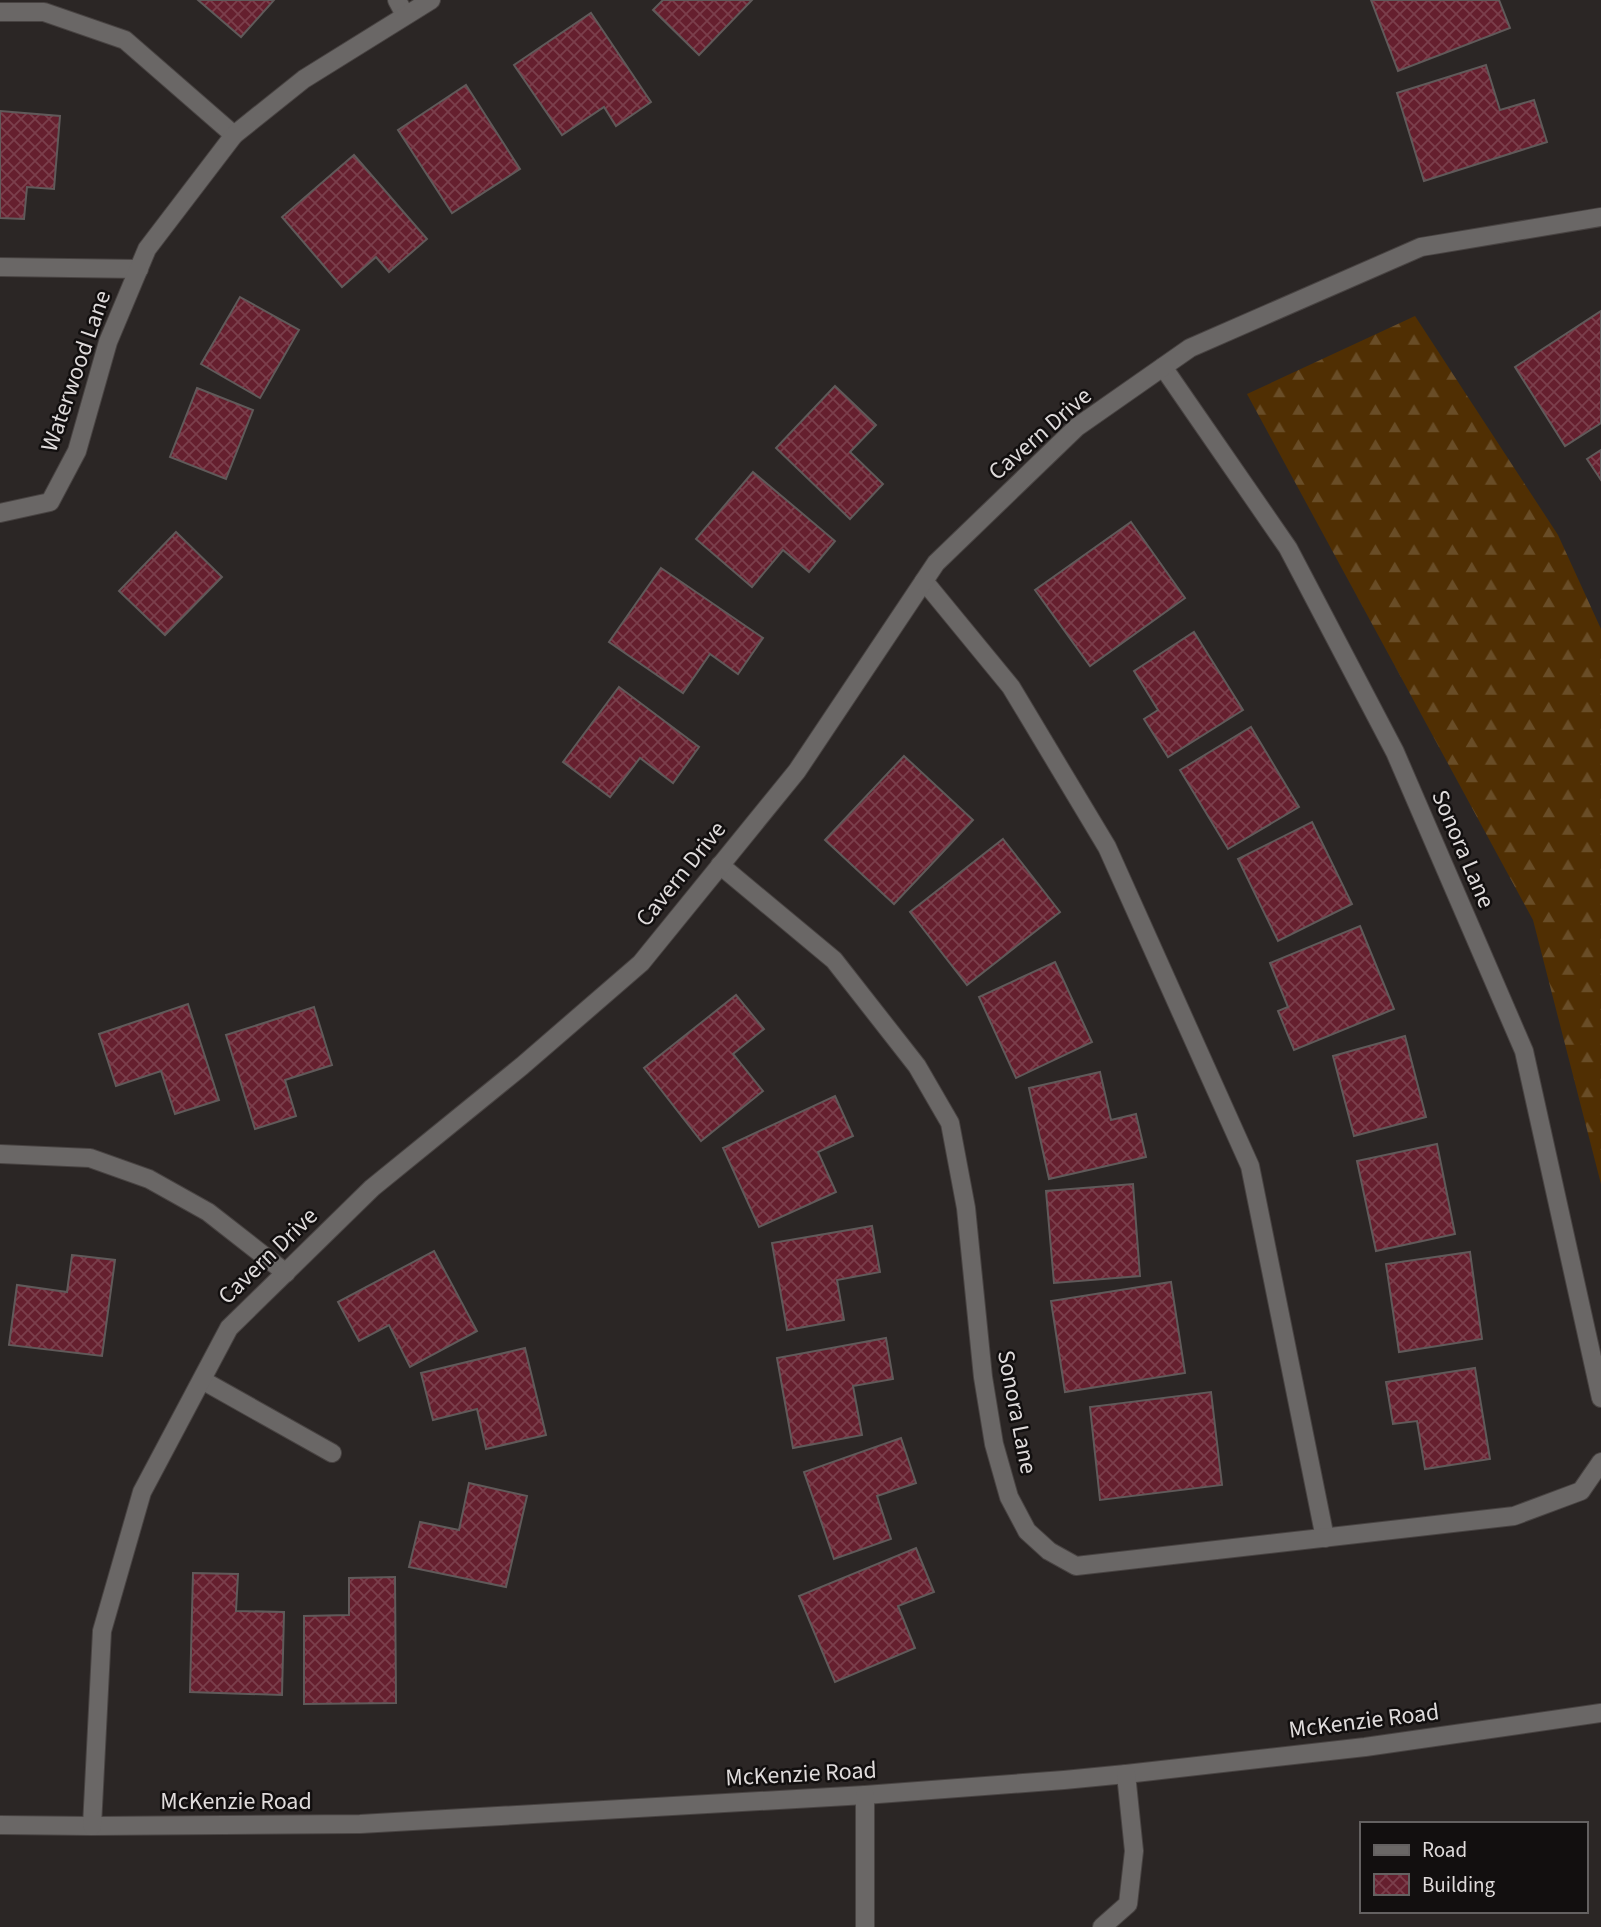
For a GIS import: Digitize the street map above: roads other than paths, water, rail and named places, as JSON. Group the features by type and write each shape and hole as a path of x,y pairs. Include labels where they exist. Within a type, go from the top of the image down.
{"street":[{"name":"Waterwood Lane","path":"0,513 50,502 77,451 108,342 147,249 234,135 304,79 401,8 430,0"},
{"path":"0,12 44,12 125,40 234,135"},
{"name":"Cavern Drive","path":"92,1826 102,1631 142,1492 229,1328 372,1188 522,1066 641,963 797,771 936,563 1077,428 1190,348 1421,247 1601,217"},
{"path":"0,267 139,269"},
{"name":"Sonora Lane","path":"1163,367 1288,548 1395,752 1524,1051 1601,1398"},
{"path":"924,581 1011,687 1107,847 1250,1166 1325,1538"},
{"name":"Sonora Lane","path":"720,865 834,960 917,1066 950,1123 966,1208 983,1377 995,1444 1009,1497 1027,1531 1049,1551 1076,1566 1514,1516 1581,1491 1601,1462"},
{"path":"0,1154 90,1158 149,1179 208,1212 286,1273"},
{"path":"202,1380 332,1452"},
{"name":"McKenzie Road","path":"0,1825 360,1824 865,1794 1126,1774 1365,1747 1601,1713"},
{"path":"1102,1927 1128,1904 1134,1851 1126,1774"},
{"path":"865,1794 865,1927"}]}
